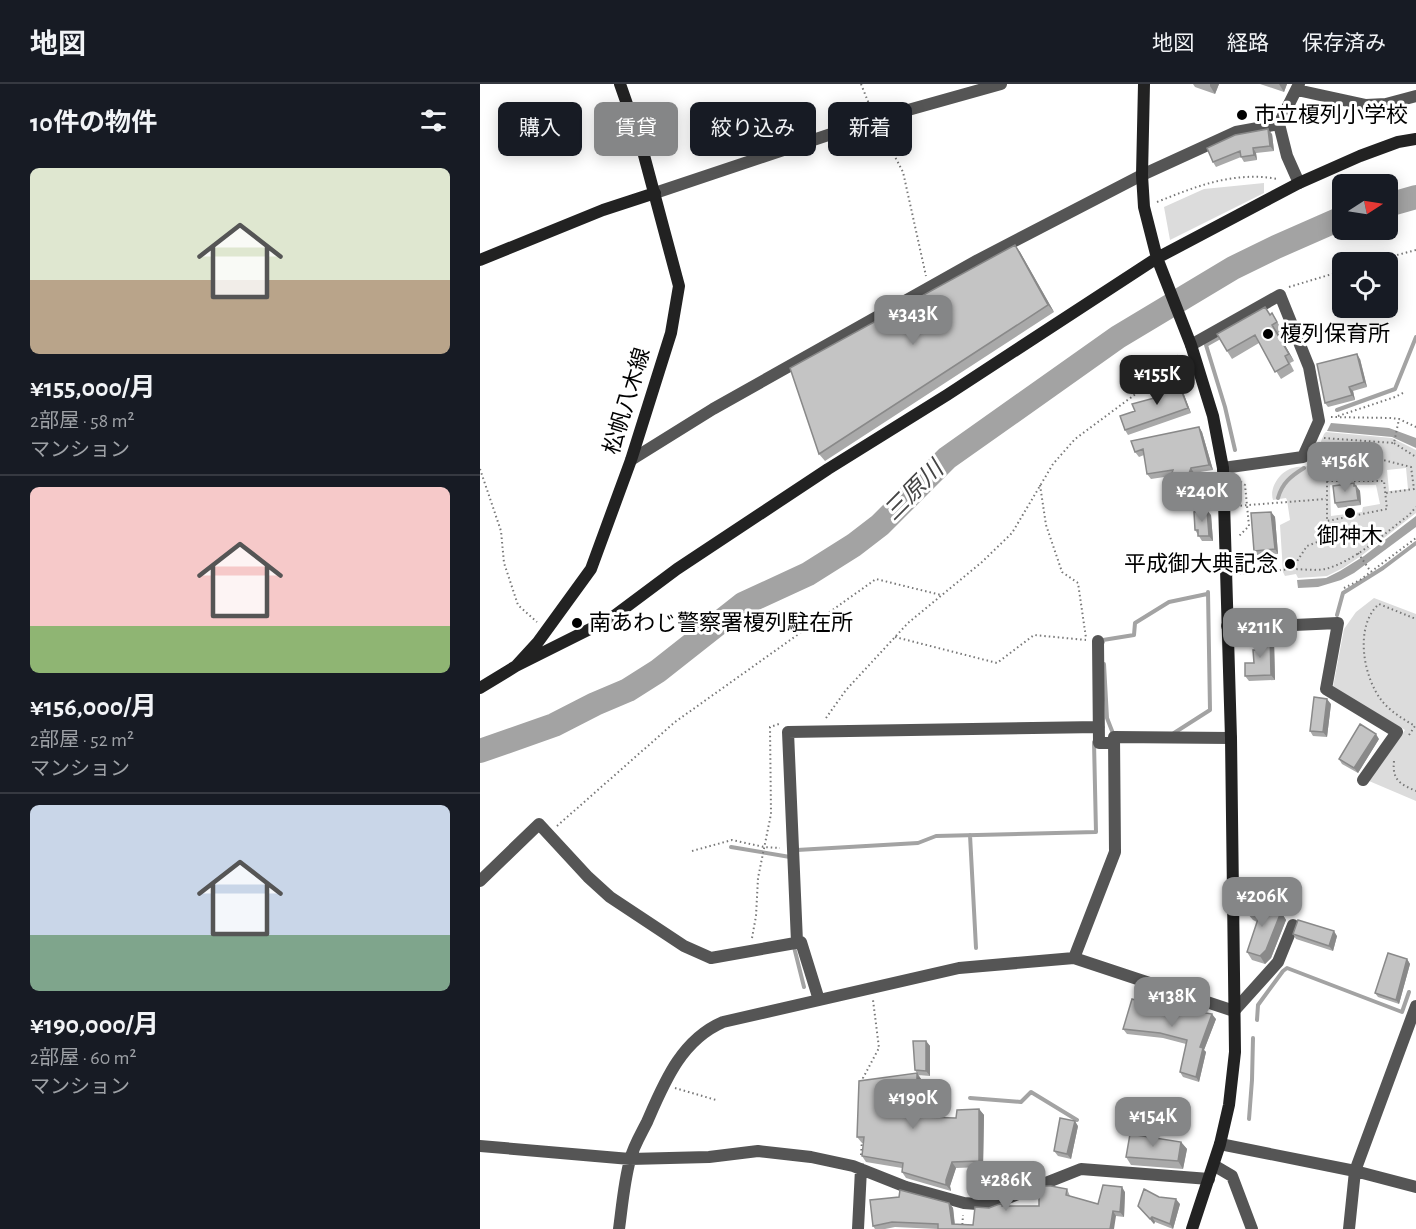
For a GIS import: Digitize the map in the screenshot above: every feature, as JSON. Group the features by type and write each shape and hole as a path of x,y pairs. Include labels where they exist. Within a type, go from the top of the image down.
{"street":[{"name":"松帆八木線","path":"480,688 516,666 591,569 631,460 670,333 679,286 641,144 620,84"},
{"path":"912,109 1001,84"},
{"path":"1144,84 1142,175 1144,207 1157,258 1189,340 1213,416 1223,468 1231,738 1235,1052 1229,1105 1215,1166 1192,1229"},
{"path":"1299,183 1287,156 1279,124 1298,87 1366,105 1386,104 1416,96"},
{"path":"631,460 713,409 929,287 1142,175 1236,132 1279,124"},
{"path":"480,260 603,210 828,135"},
{"path":"516,666 610,619 677,569 790,494 1157,258 1299,183 1359,156 1398,142 1416,139"},
{"path":"1189,340 1280,295 1309,367 1319,422 1303,457 1223,468"},
{"path":"1227,626 1254,623 1272,626 1338,622 1326,689 1397,732 1363,780"},
{"path":"1098,641 1099,743 1114,742"},
{"path":"797,942 788,732 1099,727"},
{"path":"1074,958 1115,852 1114,737 1231,738"},
{"path":"480,881 539,824 588,877 610,897 684,946 711,958 801,942 819,1000"},
{"path":"1234,1011 1278,962 1293,925"},
{"path":"619,1229 630,1159 670,1071 694,1040 711,1027 723,1022 959,968 1074,958 1234,1011"},
{"path":"1349,1229 1355,1171 1416,1006"},
{"path":"1220,1144 1355,1171 1416,1187"},
{"path":"480,1146 630,1159 709,1157 758,1151 811,1157 861,1169 906,1187 964,1203 990,1205 1081,1169 1209,1179"},
{"path":"1215,1166 1232,1176 1252,1229"},
{"path":"858,1229 861,1169"}],"path":[{"path":"861,84 869,102"},
{"path":"895,156 903,172 929,287"},
{"path":"1144,207 1208,182 1260,176 1299,183"},
{"path":"1398,255 1416,250"},
{"path":"1280,295 1291,285 1332,274"},
{"path":"824,721 846,690 908,623 982,562 1012,533 1053,464 1075,439 1132,396 1189,340"},
{"path":"1335,417 1395,398 1402,393"},
{"path":"1318,418 1399,419 1416,427"},
{"path":"1395,441 1399,419"},
{"path":"1311,439 1395,441 1416,457"},
{"path":"1311,439 1411,467 1414,489 1386,493"},
{"path":"1223,468 1245,485 1249,526 1235,541"},
{"path":"480,469 501,531 504,563 518,605 546,630"},
{"path":"1292,569 1307,546 1328,538 1327,521 1326,499 1327,481 1384,481 1387,509 1327,521"},
{"path":"895,637 997,663 1034,635 1086,640 1078,583 1062,572 1046,525 1040,485"},
{"path":"1224,507 1326,499"},
{"path":"1281,503 1281,509"},
{"path":"1225,574 1327,569 1358,553 1409,515 1416,507"},
{"path":"1344,588 1371,572 1416,538"},
{"path":"1358,553 1371,572"},
{"path":"548,834 675,722 876,579 942,595"},
{"path":"1405,742 1416,726 1396,715 1371,683 1366,662 1364,632 1373,609 1379,604 1416,620"},
{"path":"749,952 771,814 770,727 785,723"},
{"path":"1394,758 1396,778 1401,785 1416,791"},
{"path":"692,851 732,840 764,847 792,848"},
{"path":"863,1088 863,1078 879,1048 872,988"},
{"path":"663,1085 716,1100"},
{"path":"861,1169 862,1131"}],"shaded area":[{"path":"1264,183 1264,193 1170,240 1164,207 1204,189"},
{"path":"1331,423 1389,428 1416,438 1416,448 1392,437 1327,431"},
{"path":"1326,432 1392,438 1416,450 1416,513 1361,556 1327,576 1298,578 1296,574 1285,576 1280,525 1290,520 1286,498 1273,500 1274,485 1288,470 1309,466","holes":["1406,468 1408,489 1389,491 1387,470","1330,485 1376,485 1380,504 1363,507 1362,512 1331,516"]},
{"path":"1416,516 1416,527 1354,573 1341,580 1318,587 1298,588 1297,580 1326,578 1340,571 1364,556"},
{"path":"1374,598 1416,614 1416,801 1369,781 1405,730 1333,687 1344,629 1356,612"}],"building":[{"path":"1268,129 1270,146 1253,148 1254,155 1241,157 1240,151 1213,162 1207,148 1235,135"},
{"path":"1015,245 1048,305 819,454 790,368"},
{"path":"1265,307 1277,322 1272,325 1289,354 1285,356 1289,364 1275,372 1255,335 1227,351 1217,334"},
{"path":"1357,354 1364,382 1349,387 1352,395 1325,403 1317,364"},
{"path":"1177,379 1188,408 1125,430 1120,416 1135,411 1132,404 1158,397 1154,386"},
{"path":"1199,427 1209,465 1191,468 1179,500 1164,494 1173,470 1147,474 1143,449 1135,452 1131,441"},
{"path":"1354,483 1358,500 1335,503 1333,486"},
{"path":"1207,510 1209,536 1198,536 1198,530 1195,530 1194,512"},
{"path":"1271,512 1275,549 1254,551 1251,513"},
{"path":"1256,636 1270,636 1271,675 1245,676 1245,663 1254,663 1253,650 1257,650"},
{"path":"1314,697 1327,699 1323,732 1310,731"},
{"path":"1360,724 1376,734 1354,768 1339,759"},
{"path":"1251,902 1281,912 1266,950 1260,956 1247,952 1259,916 1247,913"},
{"path":"1298,920 1334,931 1329,946 1293,934"},
{"path":"1388,953 1407,959 1396,1000 1375,993"},
{"path":"1132,999 1161,1008 1162,1005 1212,1014 1200,1047 1203,1048 1196,1077 1180,1072 1187,1040 1160,1033 1123,1029"},
{"path":"913,1041 926,1041 926,1071 915,1070"},
{"path":"917,1073 917,1108 921,1108 921,1117 956,1118 957,1110 979,1109 979,1161 952,1162 946,1185 902,1172 903,1163 862,1156 864,1137 857,1137 859,1081"},
{"path":"1060,1118 1075,1121 1067,1154 1054,1151"},
{"path":"1130,1134 1181,1142 1178,1161 1126,1157"},
{"path":"1103,1185 1122,1187 1120,1212 1113,1211 1110,1229 938,1229 938,1224 892,1222 873,1226 870,1200 899,1197 900,1190 949,1203 952,1224 973,1225 975,1207 989,1208 1002,1203 1002,1206 1039,1206 1039,1188 1043,1186 1067,1189 1066,1195 1098,1204"},
{"path":"1144,1189 1159,1197 1176,1199 1170,1224 1152,1217 1150,1219 1138,1206"}],"waterway":[{"name":"三原川","path":"1398,202 1416,197"},
{"name":"三原川","path":"480,751 554,725 628,690 658,671 743,604 808,574 854,545 880,525 947,458 1118,337 1233,268 1332,222"},
{"path":"1222,336 1206,345 1225,407 1235,450"},
{"path":"1337,410 1395,389 1416,337"},
{"path":"1278,498 1288,480 1304,468"},
{"path":"1337,615 1343,593 1383,568 1416,543"},
{"path":"1174,733 1210,710 1208,592"},
{"path":"1103,642 1103,640 1134,635 1135,623 1169,602 1207,594"},
{"path":"1104,664 1107,718 1114,736"},
{"path":"797,850 918,843 936,836 1096,832 1094,742"},
{"path":"970,835 976,948"},
{"path":"731,847 790,857"},
{"path":"794,947 804,987"},
{"path":"1257,1020 1258,1005 1287,968 1402,1012 1409,992"},
{"path":"1249,1119 1253,1038"},
{"path":"970,1098 1021,1102 1031,1092 1077,1120"}],"place":[{"name":"市立榎列小学校","path":"1242,115"},
{"name":"榎列保育所","path":"1268,334"},
{"name":"御神木","path":"1350,513"},
{"name":"平成御大典記念","path":"1290,564"},
{"name":"南あわじ警察署榎列駐在所","path":"577,623"}]}
